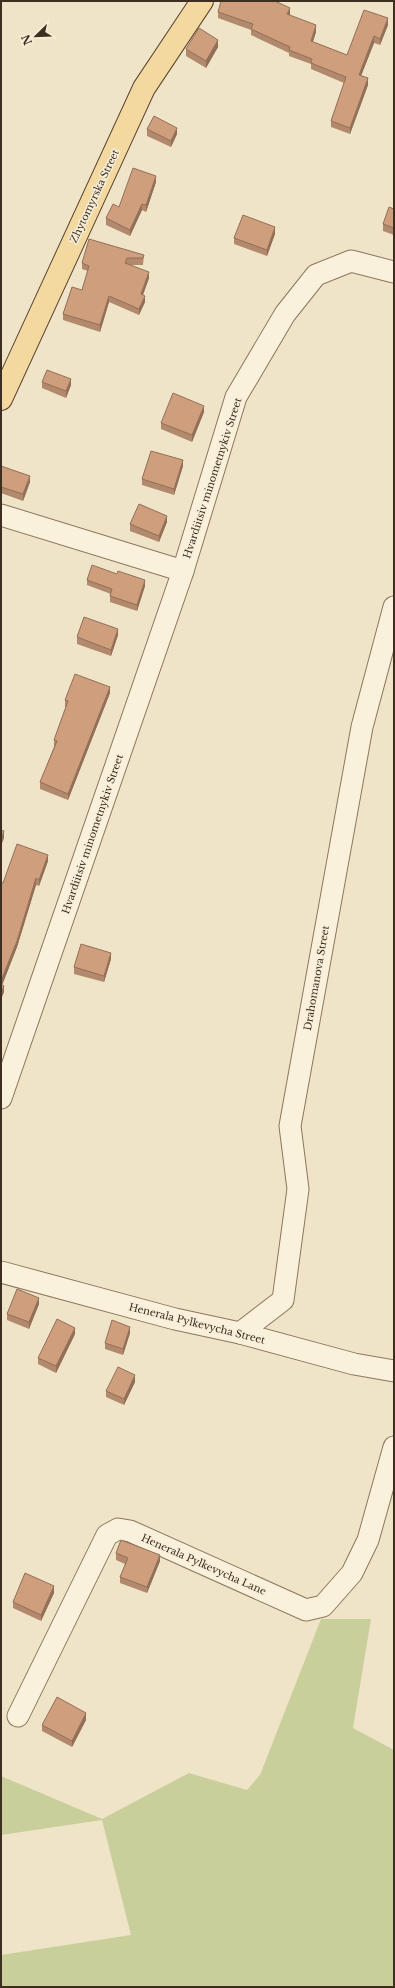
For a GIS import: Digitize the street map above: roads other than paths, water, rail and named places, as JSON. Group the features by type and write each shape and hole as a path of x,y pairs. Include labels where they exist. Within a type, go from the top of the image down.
{"main road":[{"name":"Zhytomyrska Street","path":"1,399 144,88 202,1"}],"street":[{"name":"Hvardiitsiv minometnykiv Street","path":"1,1098 183,571 236,398 284,314 316,275 351,261 394,272"},
{"name":"Hvardiitsiv minometnykiv Street","path":"1,515 183,571"},
{"name":"Drahomanova Street","path":"240,1333 283,1300 298,1189 290,1126 362,728 394,607"},
{"name":"Henerala Pylkevycha Street","path":"1,1272 175,1319 240,1333 354,1364 394,1370"},
{"name":"Henerala Pylkevycha Lane","path":"18,1716 107,1535 118,1529 130,1531 306,1610 323,1606 352,1573 368,1540 394,1447"}]}
